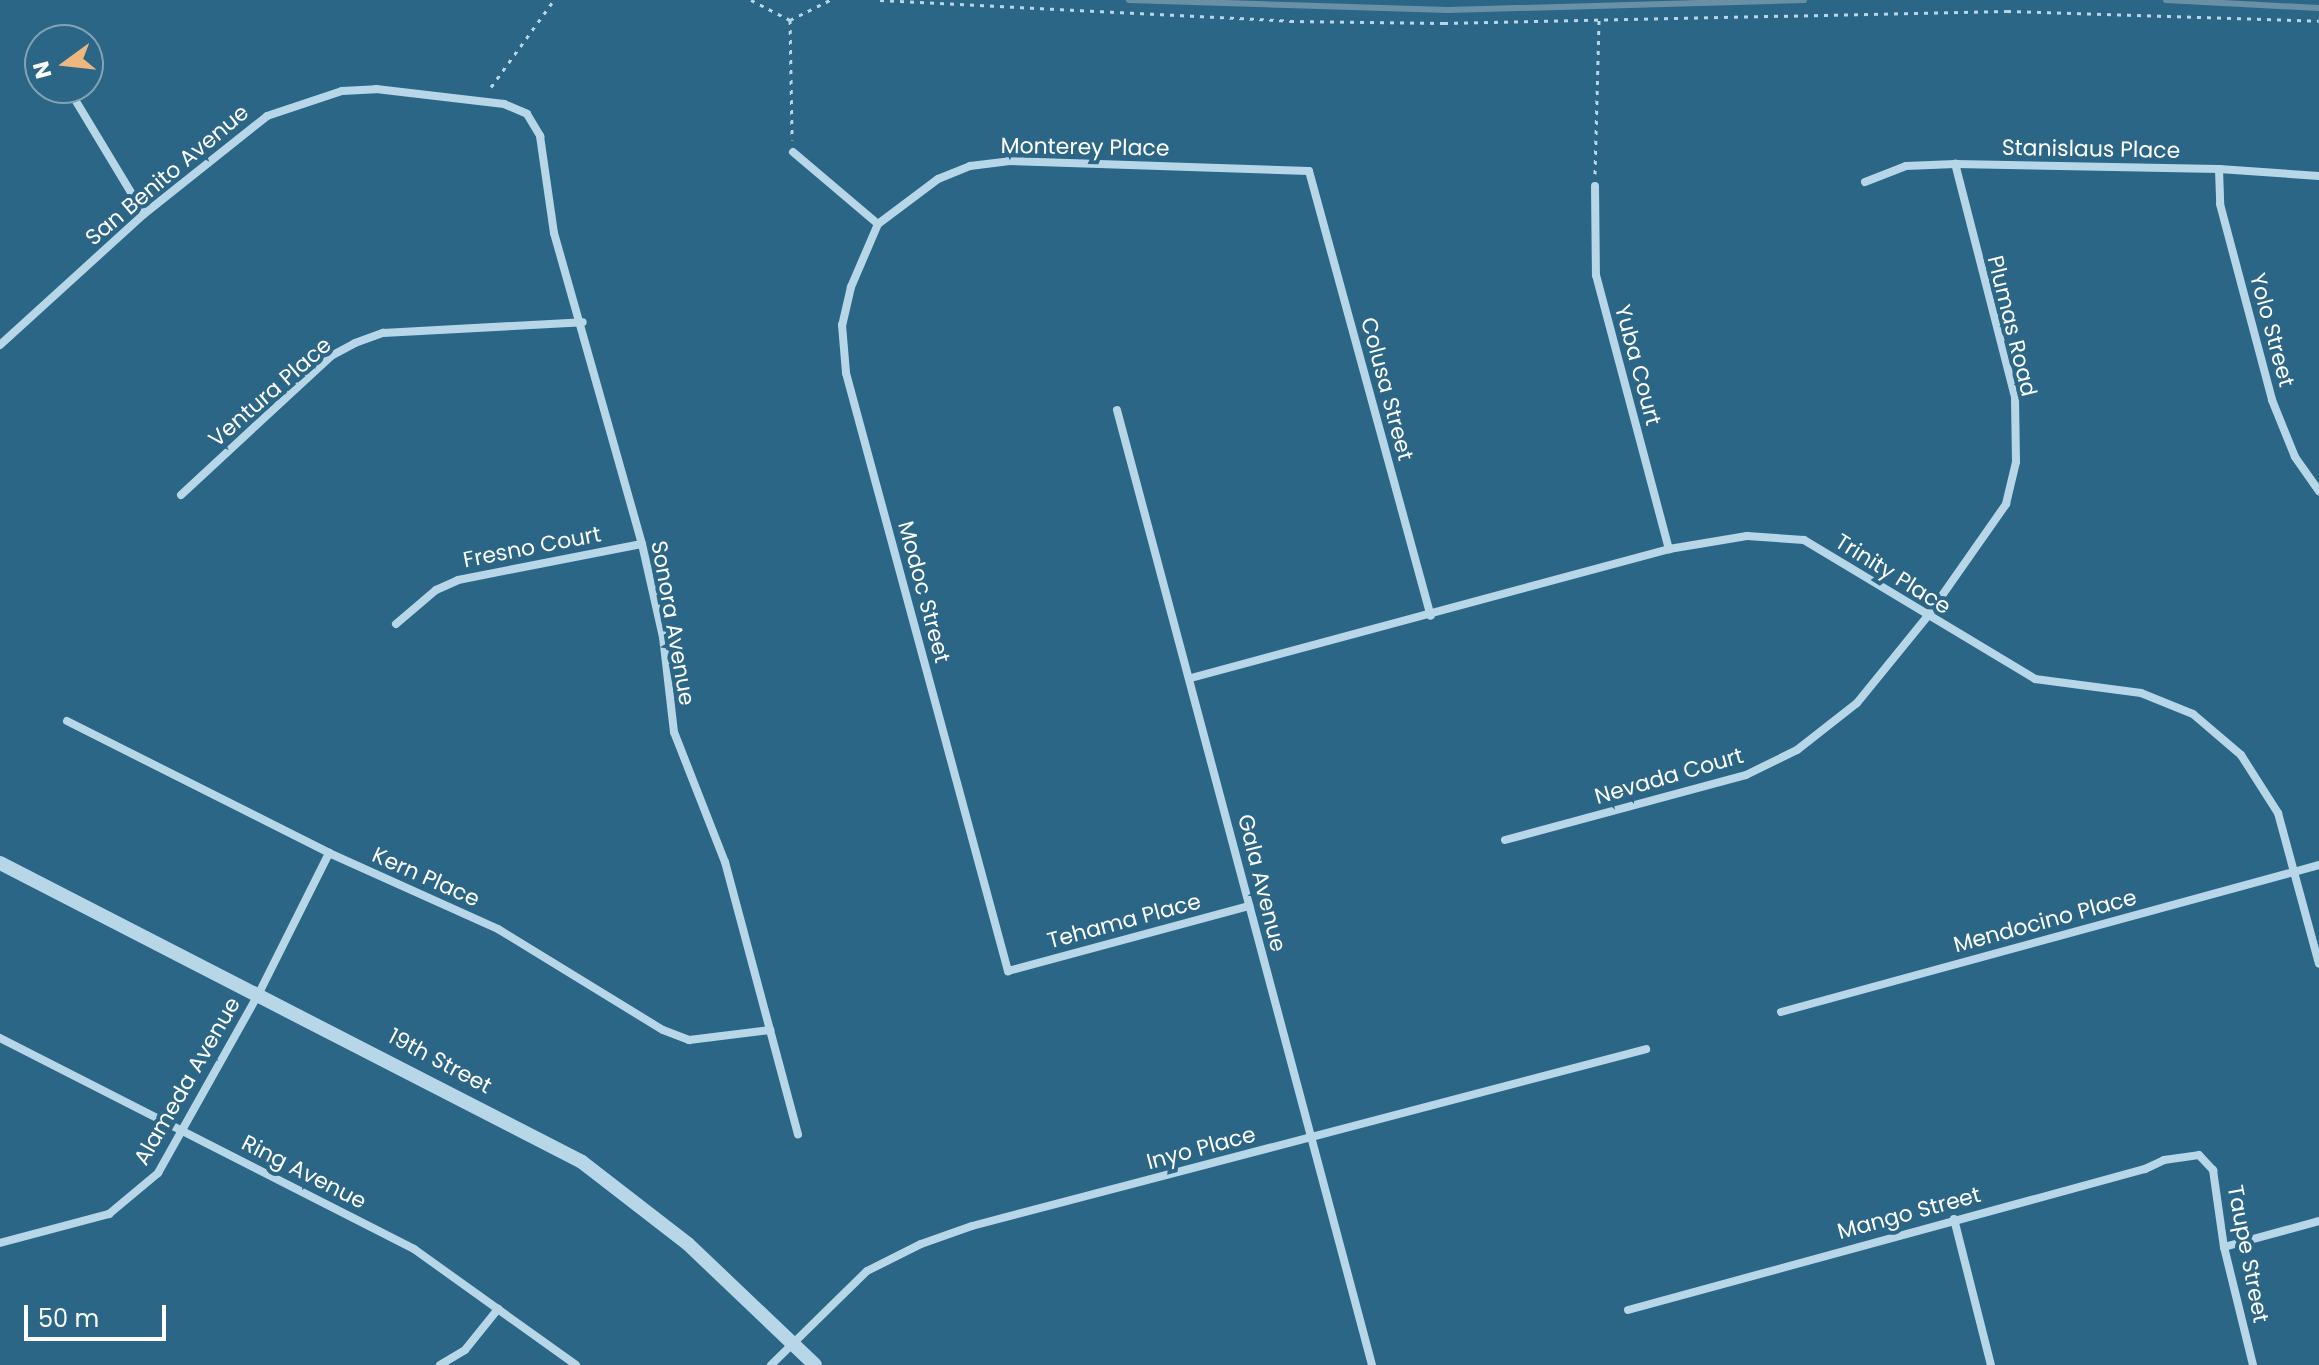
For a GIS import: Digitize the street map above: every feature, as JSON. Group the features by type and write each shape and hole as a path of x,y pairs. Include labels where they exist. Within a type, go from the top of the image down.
{"street":[{"name":"San Benito Avenue","path":"0,345 144,214 237,136 302,102 376,89 480,101 527,114"},
{"path":"78,104 144,214"},
{"name":"Sonora Avenue","path":"527,114 540,136 554,233 583,322 642,544 663,637 674,732 725,862 798,1134"},
{"path":"793,152 878,224"},
{"name":"Monterey Place","path":"878,224 938,179 970,166 1008,161 1309,171"},
{"name":"Stanislaus Place","path":"1865,182 1906,166 1955,164 2219,169 2319,176"},
{"name":"Plumas Road","path":"1927,617 2006,504 2016,462 2015,397 1955,164"},
{"name":"Yolo Street","path":"2219,169 2220,204 2272,400 2295,457 2319,491"},
{"name":"Colusa Street","path":"1309,171 1431,616"},
{"name":"Yuba Court","path":"1595,186 1596,275 1669,549"},
{"name":"Modoc Street","path":"878,224 851,287 842,325 846,373 1008,971"},
{"name":"Ventura Place","path":"181,495 331,356 355,343 383,333 583,322"},
{"name":"Gala Avenue","path":"1117,410 1372,1365"},
{"name":"Trinity Place","path":"1191,678 1431,616 1669,549 1747,536 1804,540 1927,617 2035,679 2141,693 2193,714 2249,766 2278,813 2319,964"},
{"name":"Fresno Court","path":"396,624 436,590 458,580 642,544"},
{"name":"Nevada Court","path":"1505,840 1773,763 1857,703 1927,617"},
{"name":"Kern Place","path":"67,721 329,853 498,929 663,1030 689,1040 770,1030"},
{"name":"Alameda Avenue","path":"0,1243 109,1214 158,1173 259,993 329,853"},
{"name":"19th Street","path":"0,863 259,993 582,1162 688,1244 795,1341 815,1365"},
{"name":"Mendocino Place","path":"1781,1012 2319,865"},
{"name":"Tehama Place","path":"1008,971 1249,906"},
{"name":"Ring Avenue","path":"0,1038 414,1249 576,1365"},
{"name":"Inyo Place","path":"771,1365 867,1271 921,1244 972,1226 1646,1049"},
{"name":"Mango Street","path":"1628,1310 2145,1169 2164,1160 2199,1155"},
{"name":"Taupe Street","path":"2199,1155 2213,1170 2224,1247 2253,1365"},
{"path":"1954,1219 1991,1365"},
{"path":"2224,1247 2319,1221"},
{"path":"440,1365 465,1350 498,1309"}],"path":[{"path":"480,101 554,0"},
{"path":"751,0 790,20"},
{"path":"790,20 830,0"},
{"path":"880,0 1290,21 1599,20 2007,11 2319,21"},
{"path":"790,20 793,152"},
{"path":"1595,186 1599,20"}],"waterway":[{"path":"1129,0 1448,10 1804,0"},
{"path":"2166,0 2319,8"}]}
